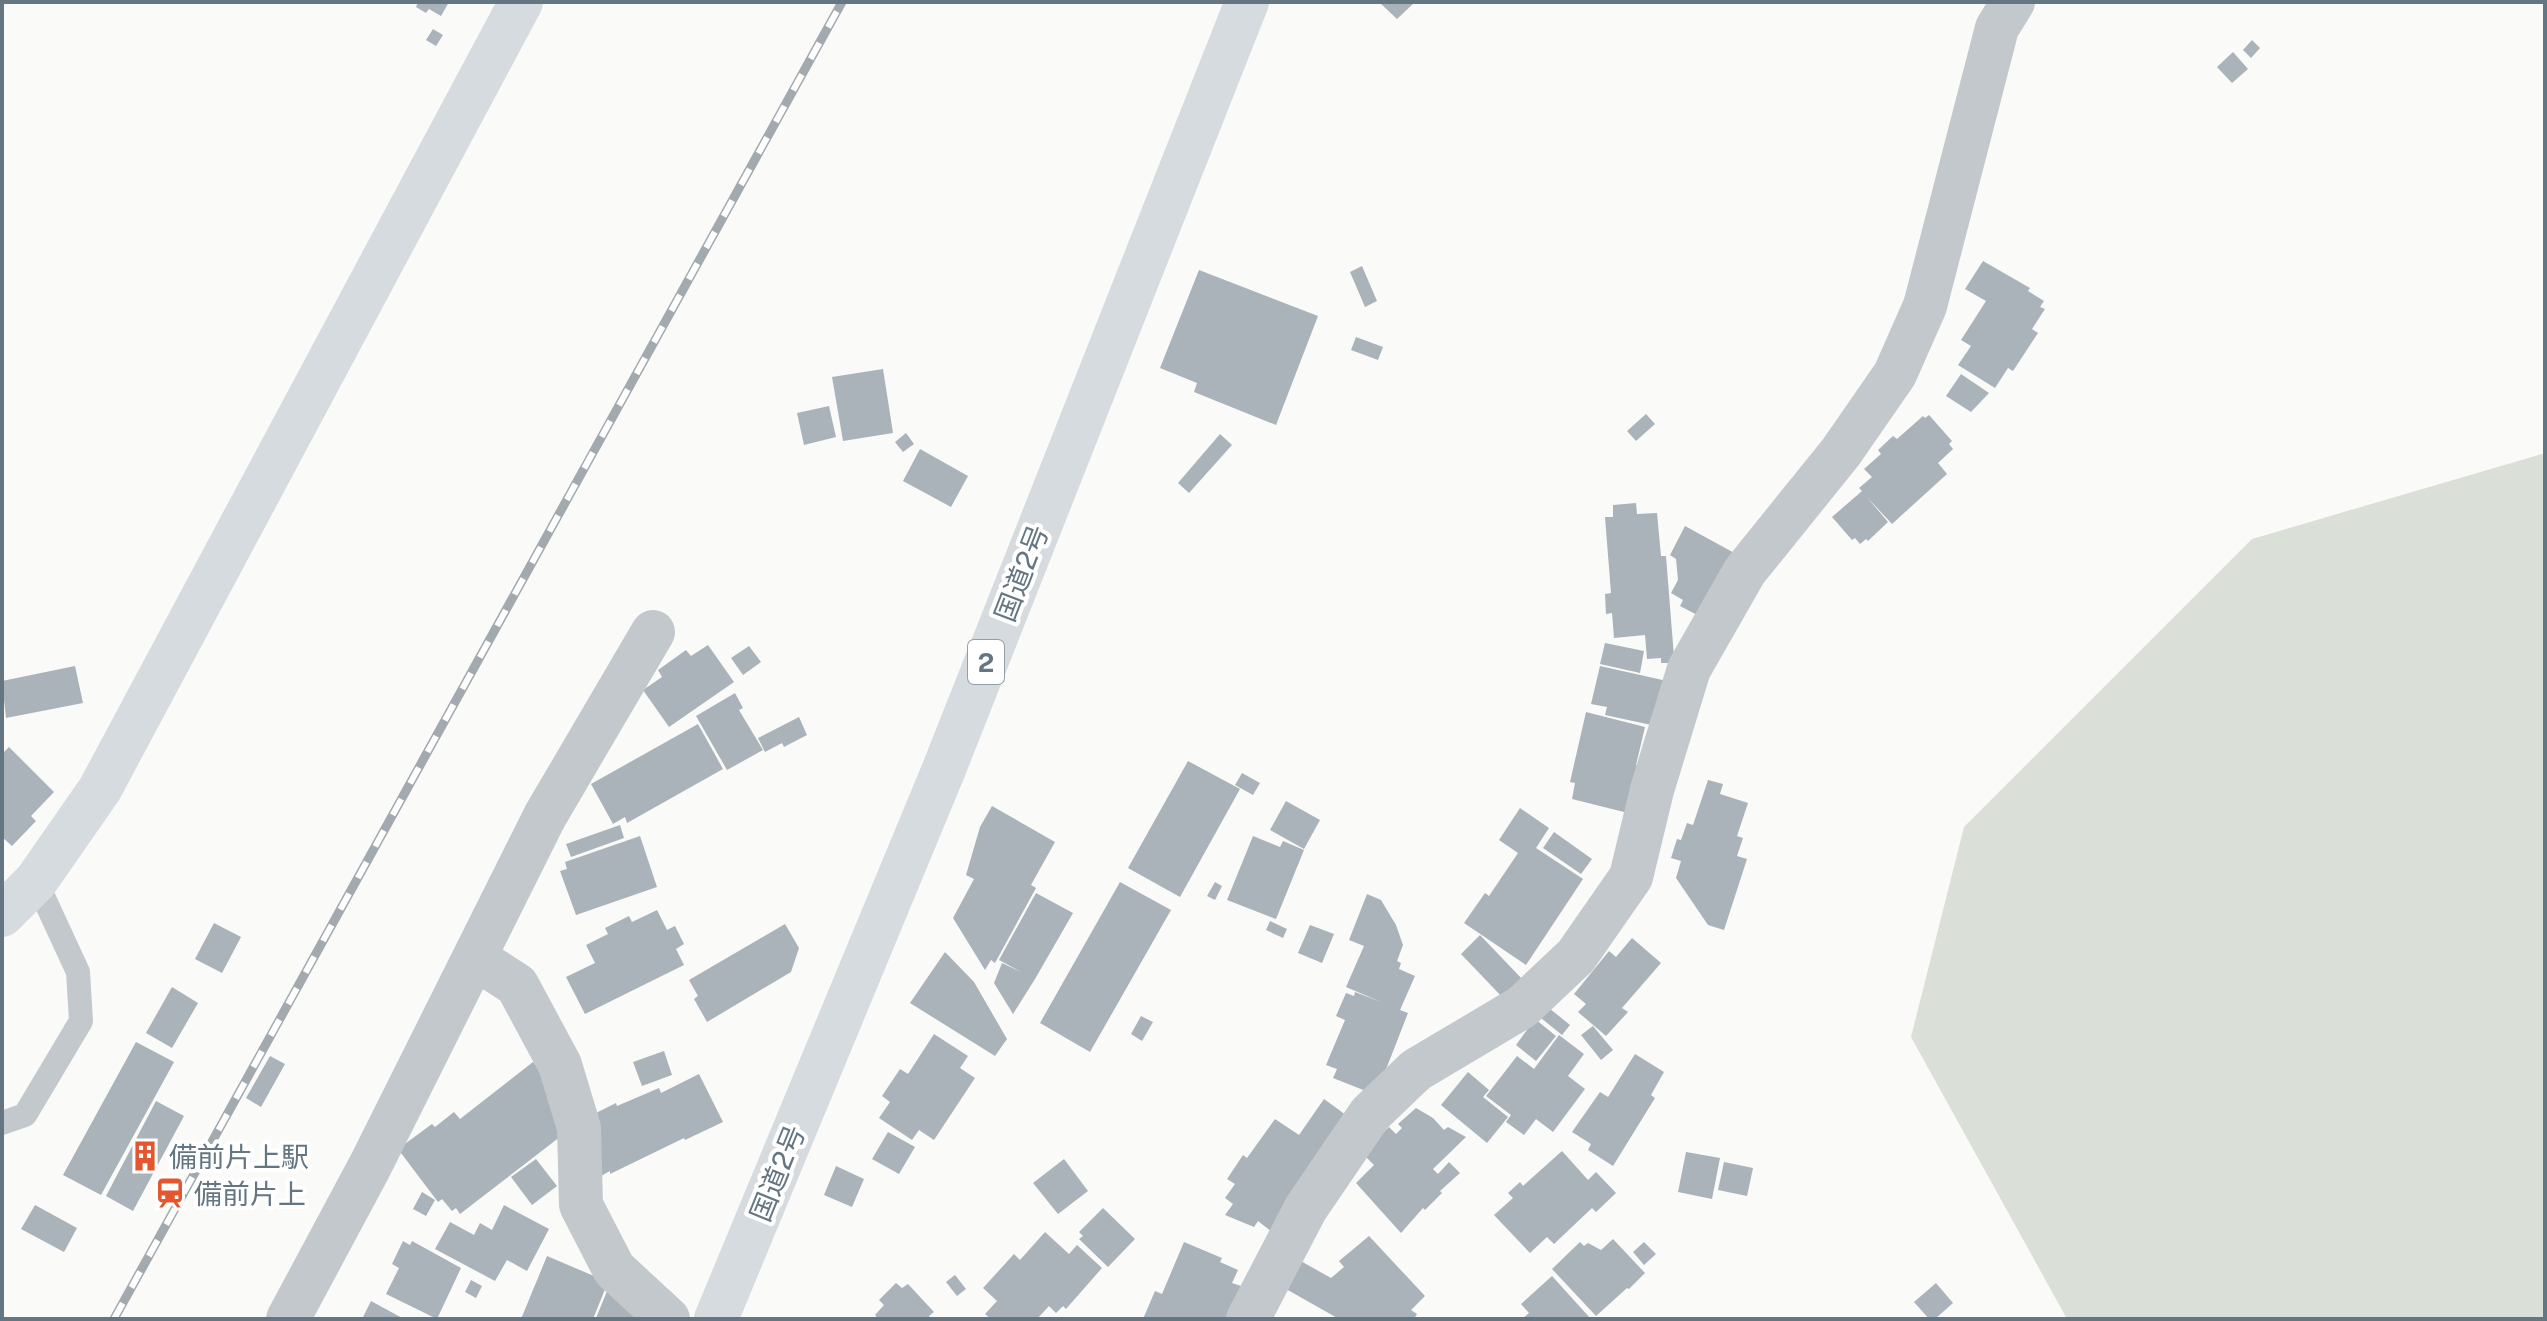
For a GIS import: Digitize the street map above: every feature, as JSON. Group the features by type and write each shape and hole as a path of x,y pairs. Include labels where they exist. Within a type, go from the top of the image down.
{"main road":[{"path":"2,915 36,881 100,789 521,2"},
{"name":"国道2号","path":"716,1319 944,769 1247,2"}],"street":[{"path":"1248,1319 1306,1208 1370,1114 1416,1070 1522,1007 1576,956 1631,877 1652,790 1689,669 1745,571 1841,452 1895,374 1925,306 1997,28 2013,2"},
{"path":"288,1319 370,1166 545,816 653,632"},
{"path":"475,958 517,985 560,1065 579,1128 581,1205 614,1269 668,1319"}],"lane":[{"path":"2,1123 25,1115 81,1021 78,972 36,881"}],"shaded area":[{"path":"2545,453 2545,1319 2067,1319 1911,1037 1964,827 2252,539"}],"building":[{"path":"418,2 449,2 441,16 429,9 426,13 416,7"},
{"path":"1379,2 1415,2 1397,19"},
{"path":"433,29 443,35 436,46 426,40"},
{"path":"2252,40 2260,48 2251,58 2243,50"},
{"path":"2233,52 2248,69 2232,83 2217,67"},
{"path":"1983,261 2030,288 2028,291 2044,301 2040,307 2045,309 2032,329 2038,333 2013,371 2008,368 1995,388 1958,365 1971,346 1961,340 1986,301 1965,289"},
{"path":"1362,266 1377,301 1365,307 1350,272"},
{"path":"1199,270 1318,316 1276,425 1194,392 1197,383 1160,368"},
{"path":"1356,337 1383,347 1378,360 1351,350"},
{"path":"883,369 893,433 843,441 832,377"},
{"path":"1961,374 1989,393 1971,412 1946,396"},
{"path":"829,406 836,437 804,445 797,413"},
{"path":"1646,414 1655,424 1636,441 1627,431"},
{"path":"1929,415 1952,441 1949,444 1953,449 1938,463 1947,474 1892,524 1866,496 1888,522 1868,541 1866,539 1860,544 1855,538 1852,540 1832,517 1862,491 1859,488 1872,477 1864,469 1881,454 1878,450 1893,436 1897,439 1923,416"},
{"path":"906,433 914,444 903,452 895,442"},
{"path":"1220,434 1232,445 1189,493 1178,483"},
{"path":"920,449 968,476 951,507 903,481"},
{"path":"1636,503 1637,514 1657,513 1661,556 1666,556 1674,657 1671,663 1661,663 1661,658 1647,659 1645,635 1614,638 1612,613 1606,614 1605,594 1611,593 1605,517 1613,517 1613,505"},
{"path":"1685,526 1738,555 1701,617 1680,606 1683,600 1671,593 1678,580 1676,559 1670,555"},
{"path":"1605,643 1644,651 1640,673 1600,664"},
{"path":"708,645 734,682 669,727 643,690 662,677 658,670 686,650 691,656"},
{"path":"749,646 761,662 743,675 731,658"},
{"path":"75,666 83,703 6,718 2,681"},
{"path":"1600,666 1667,681 1656,726 1605,715 1607,707 1591,704"},
{"path":"735,693 743,708 739,710 763,750 727,770 696,716"},
{"path":"1586,712 1645,727 1636,765 1639,766 1634,785 1631,785 1628,813 1572,799 1575,783 1570,782"},
{"path":"799,717 807,735 784,747 782,743 765,752 758,738"},
{"path":"698,724 723,769 627,823 625,817 613,824 591,784"},
{"path":"9,747 54,792 31,816 36,821 12,846 2,837 2,754"},
{"path":"1188,761 1240,789 1180,897 1128,868"},
{"path":"1242,773 1260,783 1253,795 1235,785"},
{"path":"1708,780 1723,784 1720,794 1748,803 1737,836 1743,838 1737,856 1747,859 1724,930 1708,925 1676,878 1681,861 1671,858 1677,839 1681,840 1687,823 1693,825"},
{"path":"1286,801 1320,820 1304,849 1270,830"},
{"path":"992,806 1055,842 1031,885 1036,888 995,963 991,960 985,970 953,918 974,879 966,875 980,827"},
{"path":"1520,808 1549,828 1536,848 1583,879 1526,965 1464,923 1485,893 1489,896 1518,853 1499,840"},
{"path":"620,825 624,838 571,857 566,844"},
{"path":"1554,832 1592,859 1581,874 1543,848"},
{"path":"640,836 657,887 576,915 560,871 567,869 565,862"},
{"path":"1253,836 1280,847 1283,841 1304,850 1276,919 1227,900"},
{"path":"1120,882 1171,910 1090,1052 1040,1023"},
{"path":"1215,882 1222,886 1215,900 1207,896"},
{"path":"1036,893 1073,913 1013,1014 994,983 1002,963 1021,972 999,960"},
{"path":"1367,894 1381,900 1396,925 1403,945 1397,961 1401,963 1399,969 1415,976 1400,1010 1408,1013 1376,1095 1333,1078 1337,1069 1326,1065 1345,1020 1336,1016 1346,993 1354,996 1355,992 1381,1002 1346,987 1364,946 1349,940"},
{"path":"657,910 667,930 675,926 684,944 676,949 684,965 585,1014 566,977 595,963 586,945 608,934 605,928 629,916 632,922"},
{"path":"1270,921 1287,929 1283,938 1266,930"},
{"path":"214,923 241,937 222,973 195,959"},
{"path":"785,924 799,948 791,972 707,1022 694,999 698,996 689,980"},
{"path":"1310,925 1334,934 1322,963 1298,953"},
{"path":"1480,935 1524,981 1504,999 1461,954"},
{"path":"1632,938 1661,963 1622,1008 1628,1012 1606,1036 1578,1012 1586,1004 1574,994 1609,951 1616,957"},
{"path":"945,952 974,982 1007,1039 995,1056 910,1003"},
{"path":"172,987 198,1003 172,1048 146,1033"},
{"path":"1549,1008 1570,1025 1562,1035 1541,1018"},
{"path":"1141,1016 1153,1022 1142,1041 1131,1034"},
{"path":"1535,1019 1556,1036 1536,1061 1516,1045"},
{"path":"1593,1026 1613,1050 1601,1060 1581,1035"},
{"path":"934,1034 968,1056 960,1068 975,1078 934,1140 919,1130 912,1140 879,1118 890,1102 882,1096 900,1069 908,1074"},
{"path":"1559,1035 1584,1054 1568,1076 1585,1089 1553,1132 1536,1119 1524,1135 1506,1122 1511,1115 1486,1096 1517,1056 1534,1069"},
{"path":"136,1042 174,1062 101,1195 63,1175"},
{"path":"664,1051 672,1075 642,1086 633,1062"},
{"path":"1635,1054 1664,1072 1651,1095 1655,1098 1613,1166 1588,1150 1591,1144 1572,1132 1600,1092 1608,1097"},
{"path":"270,1056 285,1064 261,1107 246,1098"},
{"path":"533,1062 553,1086 565,1133 460,1214 456,1208 452,1211 442,1199 438,1202 398,1149 454,1112 460,1119"},
{"path":"1468,1072 1489,1090 1483,1097 1508,1117 1487,1143 1441,1105"},
{"path":"699,1074 723,1122 599,1177 588,1117 659,1088 661,1093"},
{"path":"1324,1099 1350,1118 1272,1232 1258,1221 1254,1227 1225,1215 1233,1204 1225,1198 1235,1184 1227,1179 1243,1155 1247,1158 1275,1119 1299,1135"},
{"name":"備前片上駅","path":"156,1101 184,1116 133,1211 106,1196"},
{"path":"1416,1108 1433,1118 1444,1130 1448,1127 1466,1137 1433,1169 1438,1174 1449,1162 1460,1173 1401,1233 1356,1183 1374,1165 1362,1153 1389,1127 1396,1134 1402,1128 1398,1124"},
{"path":"888,1132 915,1147 899,1174 872,1159"},
{"path":"1562,1151 1588,1180 1596,1172 1616,1193 1596,1212 1592,1208 1554,1244 1547,1237 1530,1253 1494,1215 1513,1198 1508,1193 1520,1182 1523,1186"},
{"path":"1686,1152 1720,1158 1712,1199 1678,1192"},
{"path":"536,1159 557,1186 532,1205 511,1177"},
{"path":"1064,1159 1088,1191 1058,1214 1033,1183"},
{"path":"1724,1162 1753,1168 1747,1196 1718,1190"},
{"path":"836,1166 864,1179 852,1207 824,1195"},
{"path":"422,1192 435,1200 426,1216 413,1209"},
{"path":"35,1205 77,1228 64,1252 21,1229"},
{"path":"504,1205 549,1229 527,1271 507,1260 495,1281 435,1249 450,1222 474,1235 480,1223 492,1230"},
{"path":"1103,1208 1135,1239 1108,1267 1079,1239 1083,1236 1079,1232"},
{"path":"1045,1232 1069,1254 1077,1245 1102,1268 1066,1309 1063,1306 1056,1313 1049,1306 1037,1319 991,1319 985,1314 997,1301 983,1288 1014,1254 1020,1260"},
{"path":"1369,1236 1425,1296 1411,1310 1417,1314 1414,1319 1339,1319 1279,1285 1299,1260 1331,1278 1344,1267 1339,1261"},
{"path":"1613,1239 1645,1273 1596,1316 1552,1269 1580,1242 1601,1250"},
{"path":"403,1241 410,1245 412,1241 461,1268 437,1319 386,1294 399,1268 392,1264"},
{"path":"1184,1242 1222,1258 1220,1262 1238,1270 1232,1283 1241,1286 1239,1319 1143,1319 1155,1291 1162,1294"},
{"path":"1644,1242 1656,1254 1644,1265 1633,1252"},
{"path":"547,1256 608,1282 593,1319 521,1319"},
{"path":"955,1275 966,1289 957,1296 946,1282"},
{"path":"1552,1276 1591,1319 1522,1319 1529,1313 1521,1304"},
{"path":"471,1280 482,1286 476,1298 465,1292"},
{"path":"896,1283 902,1288 908,1284 934,1312 929,1316 931,1319 878,1319 875,1315 884,1305 879,1300"},
{"path":"1936,1283 1953,1303 1935,1319 1929,1319 1914,1302"},
{"path":"610,1284 650,1319 596,1318"},
{"path":"371,1301 404,1319 362,1319"}],"railway":[{"path":"114,1319 842,2"}],"place":[{"name":"備前片上駅","path":"145,1156"},
{"name":"備前片上","path":"170,1193"}]}
